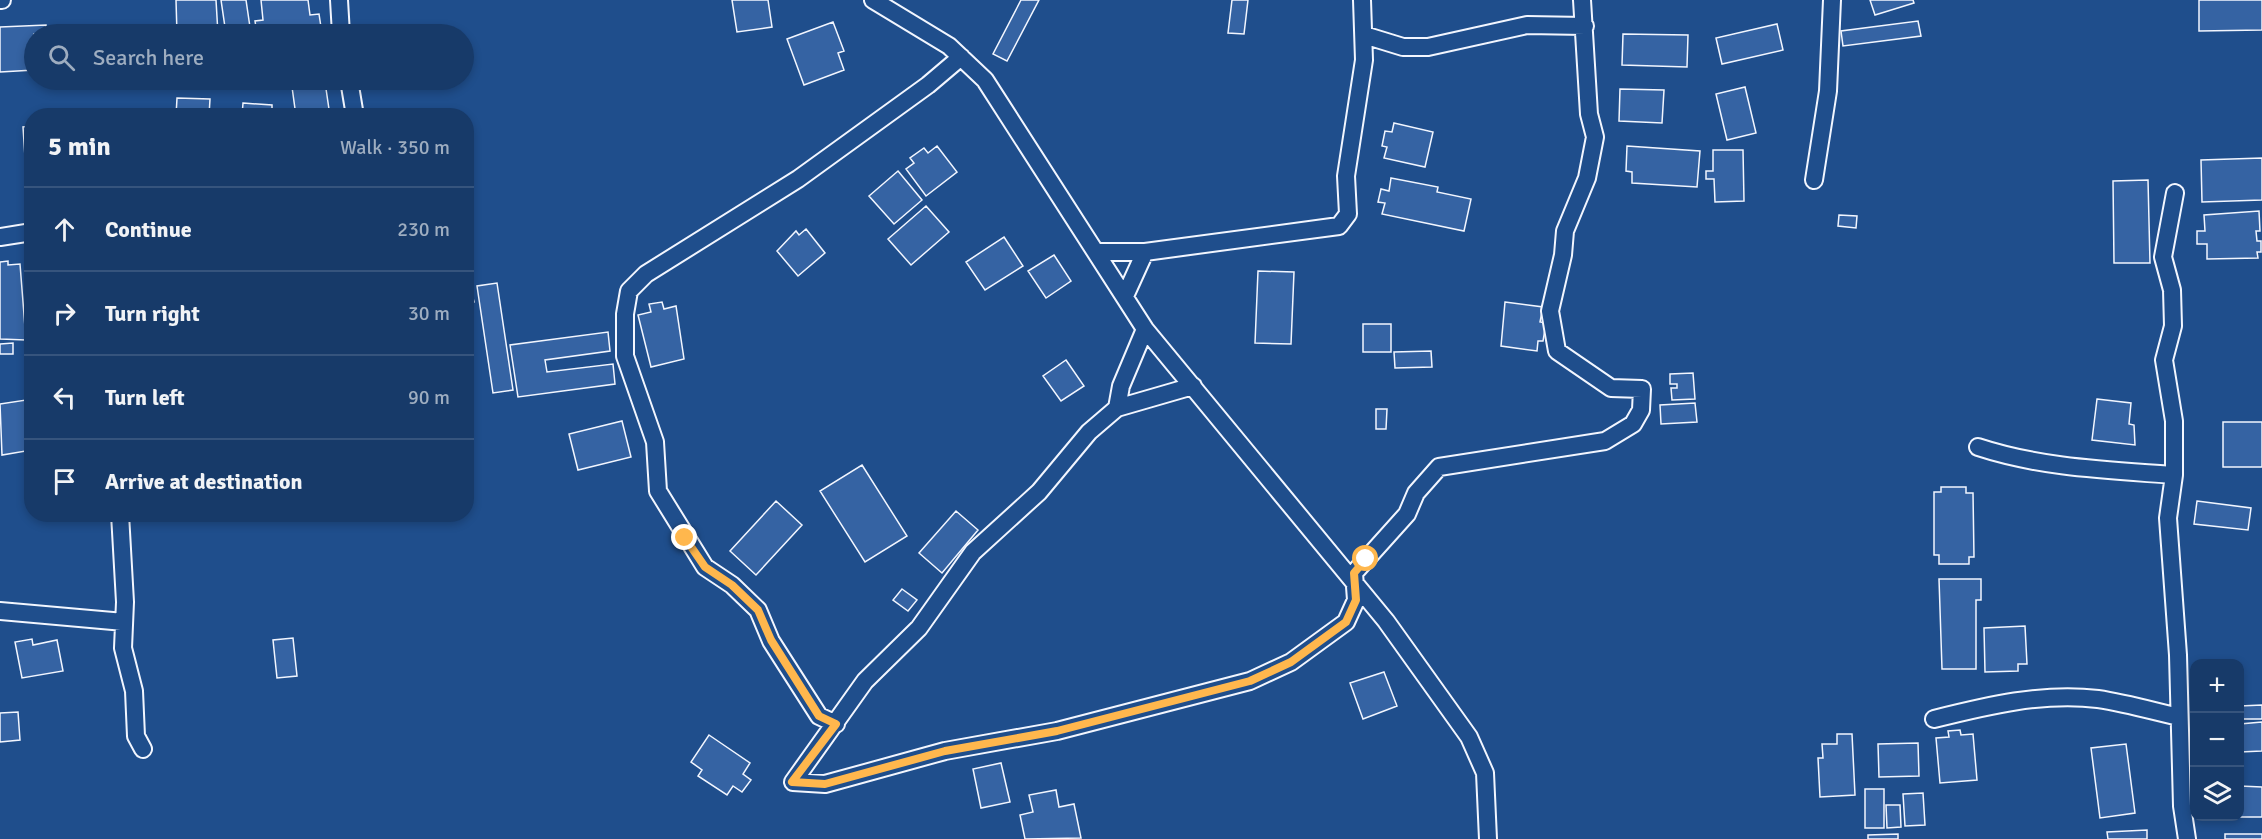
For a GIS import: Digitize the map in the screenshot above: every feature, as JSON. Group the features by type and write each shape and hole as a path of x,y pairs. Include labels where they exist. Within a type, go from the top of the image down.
{"street":[{"path":"339,0 340,24"},
{"path":"873,0 949,46 986,80 1145,329 1386,621 1469,737 1485,773 1488,839"},
{"path":"1096,252 1145,252 1339,226 1348,214 1346,176 1364,60 1362,0"},
{"path":"1192,386 1118,408 1089,432 1039,492 973,552 920,628 865,681 792,782 825,784 945,751 1057,731 1250,681 1291,662 1346,622 1356,600 1354,573 1407,514 1416,493 1439,467 1605,441 1633,424 1641,410 1642,389 1611,388 1557,351 1550,311 1565,231 1587,178 1595,137 1589,114 1582,0"},
{"path":"1814,180 1828,91 1832,0"},
{"path":"1364,34 1403,47 1428,47 1527,25 1585,26"},
{"path":"836,724 819,716 771,640 758,610 732,585 705,567 658,491 655,442 625,356 625,314 629,291 646,274 798,179 868,130 961,57"},
{"path":"351,90 354,108"},
{"path":"2175,193 2163,257 2172,290 2173,326 2164,360 2174,421 2174,475 2168,518 2178,655 2182,806 2187,839"},
{"path":"0,237 24,233"},
{"path":"1125,296 1145,252"},
{"path":"1118,408 1121,386 1145,329"},
{"path":"1978,447 2016,459 2052,465 2174,475"},
{"path":"120,522 123,648 134,691 136,736 143,749"},
{"path":"0,611 124,622"},
{"path":"1934,719 1997,703 2053,699 2097,699 2179,717"}],"building":[{"path":"176,0 216,0 217,24 177,24"},
{"path":"221,0 246,0 250,24 225,24"},
{"path":"261,0 308,0 310,15 319,14 321,24 255,24 255,21 263,20"},
{"path":"732,0 768,0 772,27 737,32"},
{"path":"1021,0 1039,0 1007,61 993,54"},
{"path":"1232,0 1248,0 1244,34 1228,33"},
{"path":"1870,0 1913,0 1914,3 1875,15"},
{"path":"2199,0 2262,0 2262,30 2199,31"},
{"path":"1918,21 1921,36 1843,46 1841,31"},
{"path":"833,22 844,51 838,53 844,70 804,85 787,39"},
{"path":"1777,24 1783,50 1722,64 1716,38"},
{"path":"24,26 24,71 0,72 0,27"},
{"path":"1623,34 1688,35 1687,67 1622,65"},
{"path":"1745,87 1756,133 1727,140 1716,94"},
{"path":"1620,89 1664,90 1662,123 1619,121"},
{"path":"292,90 326,90 329,108 295,108"},
{"path":"177,98 210,99 209,108 176,108"},
{"path":"243,103 272,105 272,108 243,108"},
{"path":"1394,123 1433,132 1425,167 1384,158 1387,147 1382,146 1385,131 1392,132"},
{"path":"937,146 957,172 926,196 906,169 914,163 910,158 924,148 928,153"},
{"path":"1627,146 1700,151 1697,187 1632,183 1632,172 1626,171"},
{"path":"1713,150 1743,150 1744,201 1715,202 1714,179 1706,179 1706,171 1713,171"},
{"path":"2262,158 2262,200 2202,202 2201,160"},
{"path":"898,171 922,200 894,224 869,196"},
{"path":"1391,178 1438,187 1437,192 1471,199 1464,231 1382,214 1385,203 1378,202 1381,189 1389,191"},
{"path":"2148,180 2150,263 2114,263 2113,181"},
{"path":"926,206 949,232 911,265 888,239"},
{"path":"2259,211 2260,231 2256,231 2257,241 2261,241 2261,252 2257,252 2258,258 2207,259 2207,244 2197,244 2197,231 2205,231 2204,215"},
{"path":"1839,215 1857,216 1856,228 1838,226"},
{"path":"806,229 825,253 798,276 777,251 796,231 799,235"},
{"path":"1004,237 1023,266 985,290 966,262"},
{"path":"1054,255 1071,281 1046,298 1028,271"},
{"path":"8,261 8,265 20,264 24,340 0,339 0,262"},
{"path":"1258,271 1294,272 1291,344 1255,343"},
{"path":"497,283 513,390 493,393 477,286"},
{"path":"662,302 664,309 676,306 684,359 651,367 638,315 651,312 649,304"},
{"path":"1505,302 1543,307 1540,322 1546,323 1543,341 1538,341 1537,351 1501,346"},
{"path":"1363,324 1391,324 1391,352 1363,352"},
{"path":"608,332 610,351 545,360 547,372 613,364 615,384 518,397 510,345"},
{"path":"13,343 13,354 0,354 0,344"},
{"path":"1431,351 1432,367 1395,368 1394,352"},
{"path":"1066,360 1084,386 1061,401 1043,376"},
{"path":"1693,373 1695,399 1672,400 1671,388 1677,388 1677,384 1670,384 1670,374"},
{"path":"2097,399 2131,403 2129,424 2134,425 2135,445 2092,440"},
{"path":"24,400 24,451 2,455 0,404"},
{"path":"1695,403 1697,422 1661,424 1660,405"},
{"path":"1376,409 1387,409 1386,429 1376,429"},
{"path":"622,421 631,457 578,470 569,434"},
{"path":"2223,422 2262,422 2262,467 2223,467"},
{"path":"862,465 907,536 865,562 820,491"},
{"path":"1941,487 1966,487 1966,493 1973,493 1974,557 1969,557 1969,564 1939,564 1939,555 1934,555 1934,492 1941,492"},
{"path":"776,501 802,525 756,575 730,551"},
{"path":"2197,501 2251,508 2248,530 2194,524"},
{"path":"956,511 978,530 942,573 919,553"},
{"path":"1939,579 1981,579 1981,600 1976,600 1976,669 1942,669"},
{"path":"902,589 917,600 908,611 893,600"},
{"path":"2025,626 2027,664 2018,664 2018,671 1985,672 1984,628"},
{"path":"293,638 297,676 277,678 273,640"},
{"path":"32,639 33,645 57,640 63,671 22,678 15,642"},
{"path":"1384,672 1397,706 1363,719 1350,683"},
{"path":"2262,705 2262,719 2244,719 2244,706"},
{"path":"18,712 20,740 0,742 0,713"},
{"path":"2262,722 2262,751 2244,752 2244,724"},
{"path":"1960,730 1961,735 1973,734 1977,780 1940,783 1936,738 1949,737 1948,731"},
{"path":"1837,734 1852,734 1855,795 1820,797 1818,758 1823,758 1822,744 1837,744"},
{"path":"709,735 750,763 743,774 751,780 742,792 733,786 727,795 698,776 702,770 691,762"},
{"path":"1918,743 1919,776 1879,777 1878,744"},
{"path":"2126,744 2135,813 2100,818 2091,748"},
{"path":"1001,763 1010,802 981,808 973,769"},
{"path":"2244,786 2262,787 2262,817 2244,817"},
{"path":"1865,789 1884,789 1884,828 1865,828"},
{"path":"1056,790 1059,807 1074,804 1081,838 1025,839 1020,815 1033,812 1029,795"},
{"path":"1923,793 1925,825 1905,826 1903,794"},
{"path":"1886,805 1900,805 1901,827 1887,828"},
{"path":"2147,830 2147,839 2108,839 2107,832"},
{"path":"1898,834 1898,839 1868,839 1868,835"},
{"path":"2225,834 2262,834 2262,839 2225,839"}],"route":[{"path":"685,538 705,567 732,585 758,610 789,672 807,694 819,716 836,724 802,765 792,782 825,784 945,751 1057,731 1250,681 1291,662 1318,645 1346,622 1356,600 1354,573 1366,559"}]}
